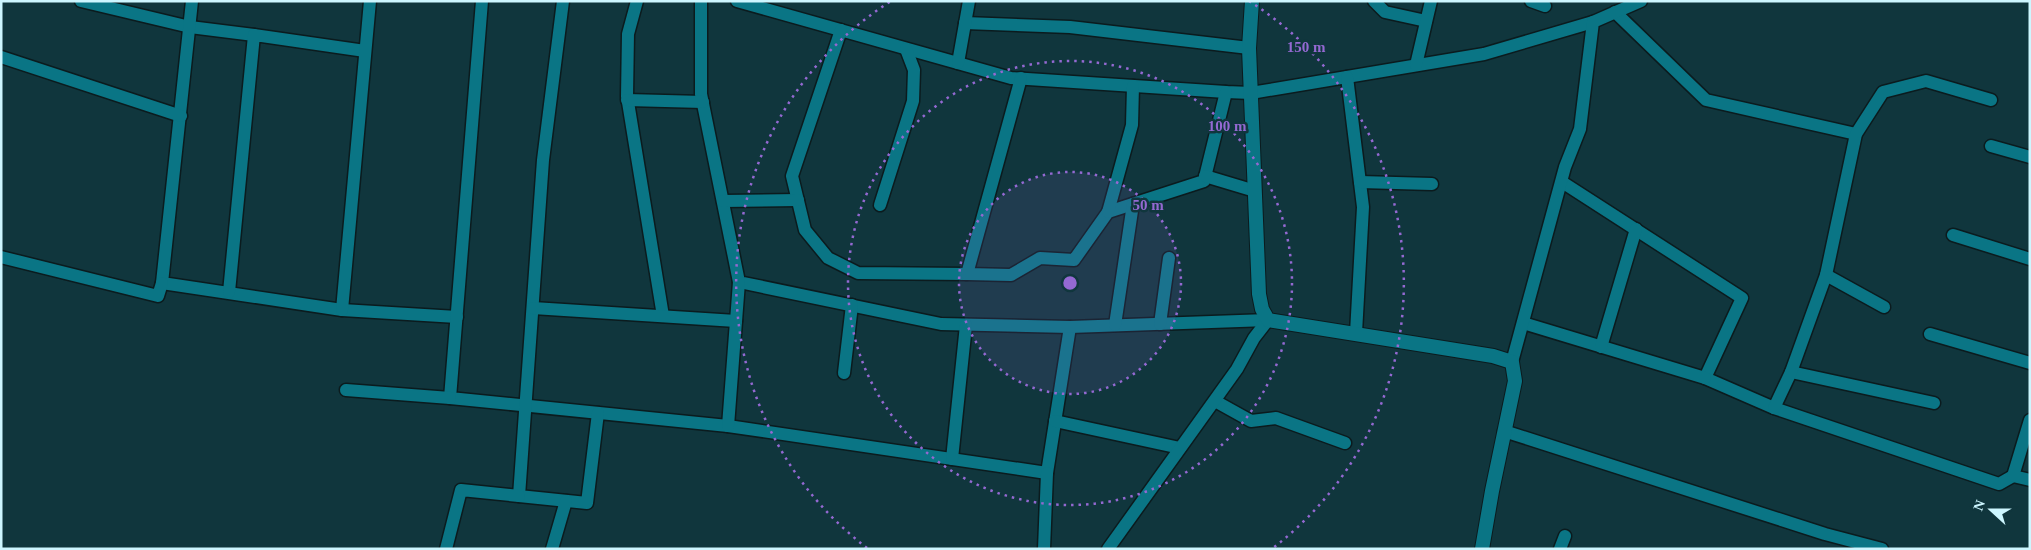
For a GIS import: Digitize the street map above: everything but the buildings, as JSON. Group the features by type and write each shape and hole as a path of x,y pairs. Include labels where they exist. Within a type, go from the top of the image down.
{"street":[{"path":"81,1 190,27 365,51"},
{"path":"1,258 158,296 162,283 192,1"},
{"path":"342,310 370,1"},
{"path":"450,398 482,1"},
{"path":"519,496 544,160 563,1"},
{"path":"637,1 628,34 628,100 663,316"},
{"path":"701,1 703,102 739,282 728,426"},
{"path":"736,1 1011,78 1250,93 1484,54 1593,22 1641,1"},
{"path":"958,63 969,1"},
{"path":"1252,1 1249,48 1250,93 1259,294 1262,309 1268,320"},
{"path":"1374,1 1385,12 1426,21"},
{"path":"1416,65 1431,1"},
{"path":"1531,1 1545,6"},
{"path":"1615,12 1706,100 1856,134"},
{"path":"1482,549 1515,381 1512,362 1562,182 1580,129 1593,22"},
{"path":"965,23 1070,27 1249,48"},
{"path":"841,30 792,176 804,230 828,258 858,272 1011,275 1040,258 1074,260 1108,212 1132,125 1133,86"},
{"path":"229,292 254,35"},
{"path":"880,205 913,100 914,70 906,48"},
{"path":"1,57 181,116"},
{"path":"1347,77 1363,207 1356,333"},
{"path":"967,274 1021,78"},
{"path":"1774,408 1791,372 1826,275 1856,134 1883,92 1926,81 1992,100"},
{"path":"1108,212 1204,181 1226,92"},
{"path":"628,100 703,102"},
{"path":"1991,146 2030,157"},
{"path":"1205,176 1255,191"},
{"path":"1360,182 1432,184"},
{"path":"1562,182 1742,298 1705,378"},
{"path":"723,201 798,200"},
{"path":"1115,326 1133,204"},
{"path":"1601,347 1636,229"},
{"path":"1953,235 2030,259"},
{"path":"1160,324 1169,258"},
{"path":"1826,275 1884,308"},
{"path":"739,282 941,324 1070,327 1268,320 1493,356 1512,362"},
{"path":"162,283 342,310 457,317"},
{"path":"844,373 852,305"},
{"path":"533,308 736,321"},
{"path":"1108,549 1215,401 1237,369 1254,338 1268,320"},
{"path":"1523,323 1705,378 1774,408 1998,484 2013,476 2030,480"},
{"path":"952,459 966,325"},
{"path":"1044,549 1047,473 1070,327"},
{"path":"1930,334 2030,363"},
{"path":"1791,372 1934,403"},
{"path":"346,390 450,398 728,426 1047,473"},
{"path":"1215,401 1251,421 1276,418 1345,443"},
{"path":"446,549 461,490 587,503 598,413"},
{"path":"2013,476 2030,420"},
{"path":"1055,421 1180,448"},
{"path":"1504,431 1839,543 1882,549"},
{"path":"552,549 566,501"},
{"path":"1560,549 1565,536"}]}
